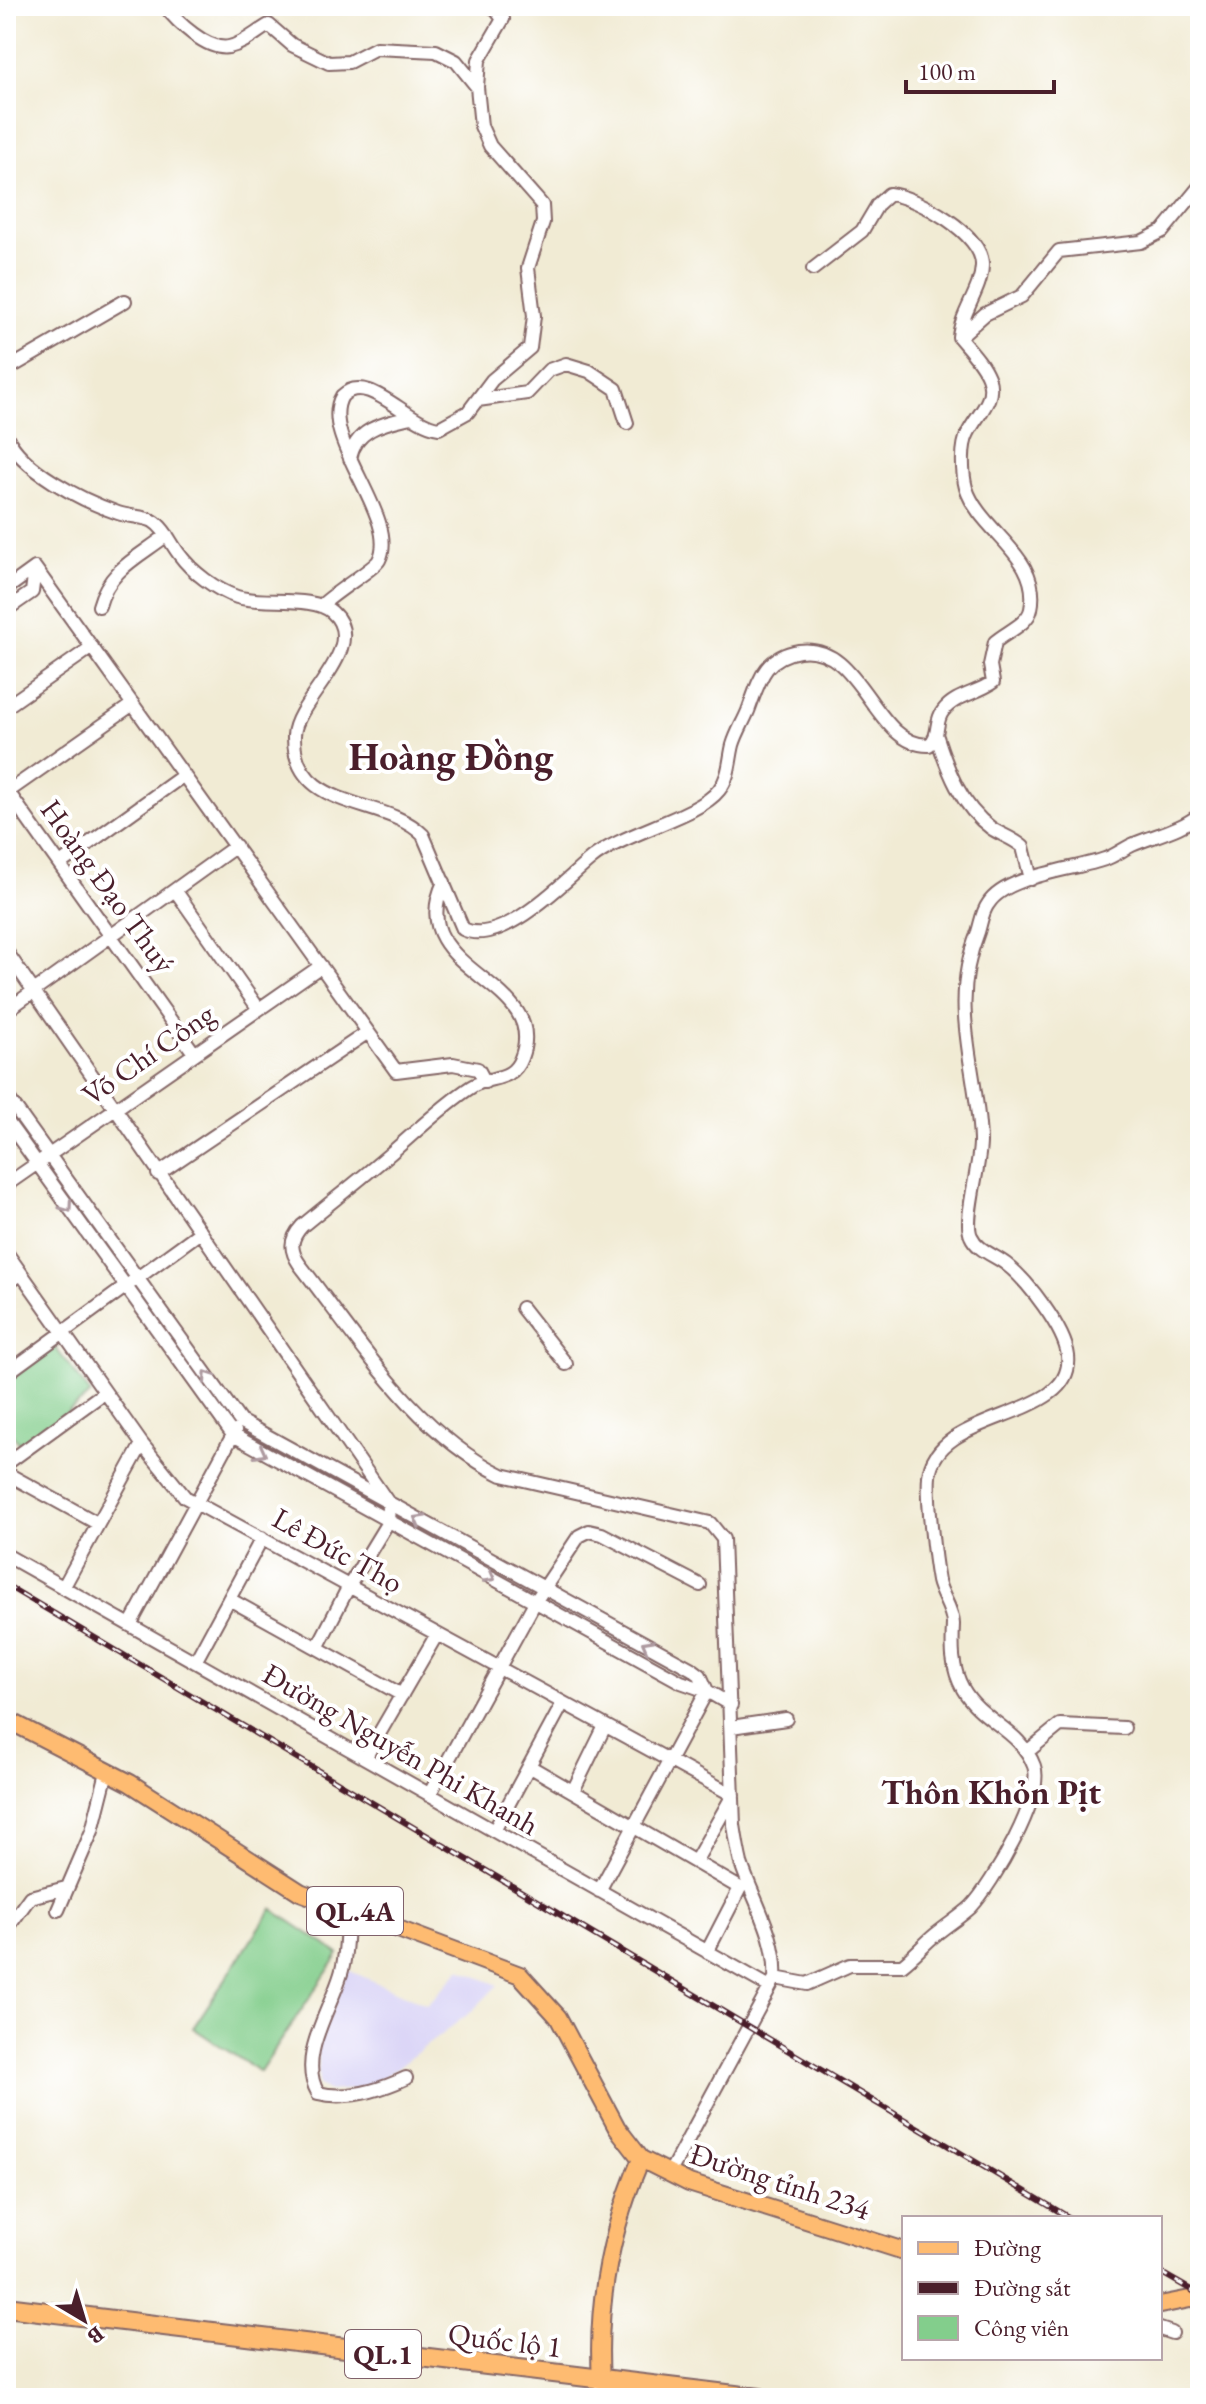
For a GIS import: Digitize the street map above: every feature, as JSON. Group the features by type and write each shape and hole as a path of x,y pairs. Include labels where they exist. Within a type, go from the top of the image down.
{"highway":[{"name":"Quốc lộ 1","path":"6,2307 601,2389 760,2398"}],"main road":[{"name":"QL.4A","path":"6,1719 190,1819 300,1892 482,1958 529,1982 558,2017 617,2128 641,2159"},
{"name":"Đường tỉnh 234","path":"641,2159 669,2174 902,2250"},
{"path":"601,2389 598,2337 604,2274 627,2192 641,2159"},
{"path":"1162,2305 1200,2297"}],"street":[{"path":"165,6 199,38 221,47 229,47 269,25 292,45 329,63 349,62 376,48 436,51 456,61 477,87"},
{"path":"321,606 328,596 373,566 379,557 378,519 350,460 338,416 338,403 348,390 366,388 411,417 439,428 452,423 478,400 492,380 506,372 530,348 534,316 528,268 544,217 540,200 490,146 481,126 477,87 479,60 503,19 493,6"},
{"path":"959,337 985,314 1022,296 1059,251 1141,242 1163,231 1200,186"},
{"path":"813,269 862,231 884,197 889,194 915,200 966,235 983,262 959,337"},
{"path":"6,370 125,301"},
{"path":"959,337 980,363 990,388 988,400 967,434 966,488 988,526 1026,567 1031,610 1024,621 995,642 990,657 993,682 945,708 939,717 937,737 947,768 968,806 987,825 1023,847 1031,879"},
{"path":"478,400 527,393 549,370 566,364 589,371 616,389 627,423"},
{"path":"350,460 352,448 371,428 411,417"},
{"path":"6,435 19,457 33,469 116,513 152,521 167,535 184,561 199,574 239,598 321,606 340,621 343,641 334,664 299,716 294,734 295,752 312,781 324,793 411,823 423,835 463,929 470,933 526,916 609,845 673,818 716,794 728,777 737,732 759,676 765,668 785,655 810,650 832,659 861,687 901,738 913,745 929,745 937,737"},
{"path":"99,606 103,591 117,571 167,535"},
{"path":"6,589 35,568"},
{"path":"6,610 32,592 35,568"},
{"path":"35,568 396,1071 453,1064 478,1069 485,1082"},
{"path":"6,707 92,647"},
{"path":"7,791 133,704"},
{"path":"60,864 184,775"},
{"name":"Hoàng Đạo Thuý","path":"7,791 194,1053"},
{"path":"772,1983 807,1984 850,1965 902,1965 972,1906 992,1878 1029,1809 1037,1781 1035,1767 1027,1752 1013,1734 971,1700 961,1683 951,1646 953,1620 938,1581 929,1482 932,1463 948,1445 980,1423 1048,1396 1066,1373 1067,1352 1030,1287 1002,1261 977,1246 969,1228 979,1171 980,1139 962,1006 967,962 988,903 1006,887 1109,858 1181,826 1200,814"},
{"path":"6,1011 236,846"},
{"path":"444,882 438,908 440,938 452,954 501,993 524,1025 521,1061 511,1074 473,1086 302,1226 293,1238 293,1255 407,1399 453,1446 482,1466 502,1475 710,1523 720,1530 723,1539 733,1795 741,1861 774,1954 772,1983 669,2174"},
{"path":"175,890 258,1008"},
{"path":"6,951 389,1504 388,1522 349,1586 317,1648"},
{"name":"Võ Chí Công","path":"6,1185 321,966"},
{"path":"158,1174 368,1032"},
{"path":"6,1095 240,1421 692,1669 700,1675 707,1691"},
{"path":"6,1120 124,1288 233,1435 681,1682 707,1691 731,1705"},
{"path":"6,1374 199,1233"},
{"name":"Lê Đức Thọ","path":"6,1252 177,1490 733,1795"},
{"path":"6,1284 21,1273"},
{"path":"522,1308 566,1364"},
{"path":"6,1464 105,1392"},
{"path":"130,1625 240,1421"},
{"path":"63,1588 142,1444"},
{"path":"6,1473 97,1523"},
{"path":"429,1795 535,1602 573,1541 589,1531 636,1549 700,1585"},
{"path":"195,1662 262,1538"},
{"name":"Đường Nguyễn Phi Khanh","path":"6,1555 707,1952 772,1983"},
{"path":"229,1599 402,1695"},
{"path":"365,1758 437,1634"},
{"path":"599,1891 707,1691"},
{"path":"494,1831 563,1703"},
{"path":"731,1727 786,1719"},
{"path":"1027,1752 1060,1725 1124,1728"},
{"path":"573,1791 605,1726"},
{"path":"529,1766 740,1888 707,1952"},
{"path":"58,1910 92,1831 107,1772"},
{"path":"695,1862 733,1795"},
{"path":"6,1930 30,1897 66,1888"},
{"path":"348,1908 343,1967 313,2050 311,2083 318,2093 332,2097 377,2090 406,2078"}],"shaded area":[{"path":"460,1969 498,1985 471,2012 370,2088 327,2091 319,2085 317,2047 348,1970 427,2005"}],"green space":[{"path":"54,1346 91,1394 22,1447 6,1426 6,1382"},
{"path":"272,1909 339,1954 260,2072 193,2028"}],"railway":[{"path":"6,1585 1067,2216"},
{"path":"1162,2273 1200,2295"}],"district":[{"name":"Hoàng Đồng","path":"451,756"},
{"name":"Thôn Khỏn Pịt","path":"991,1792"}]}
